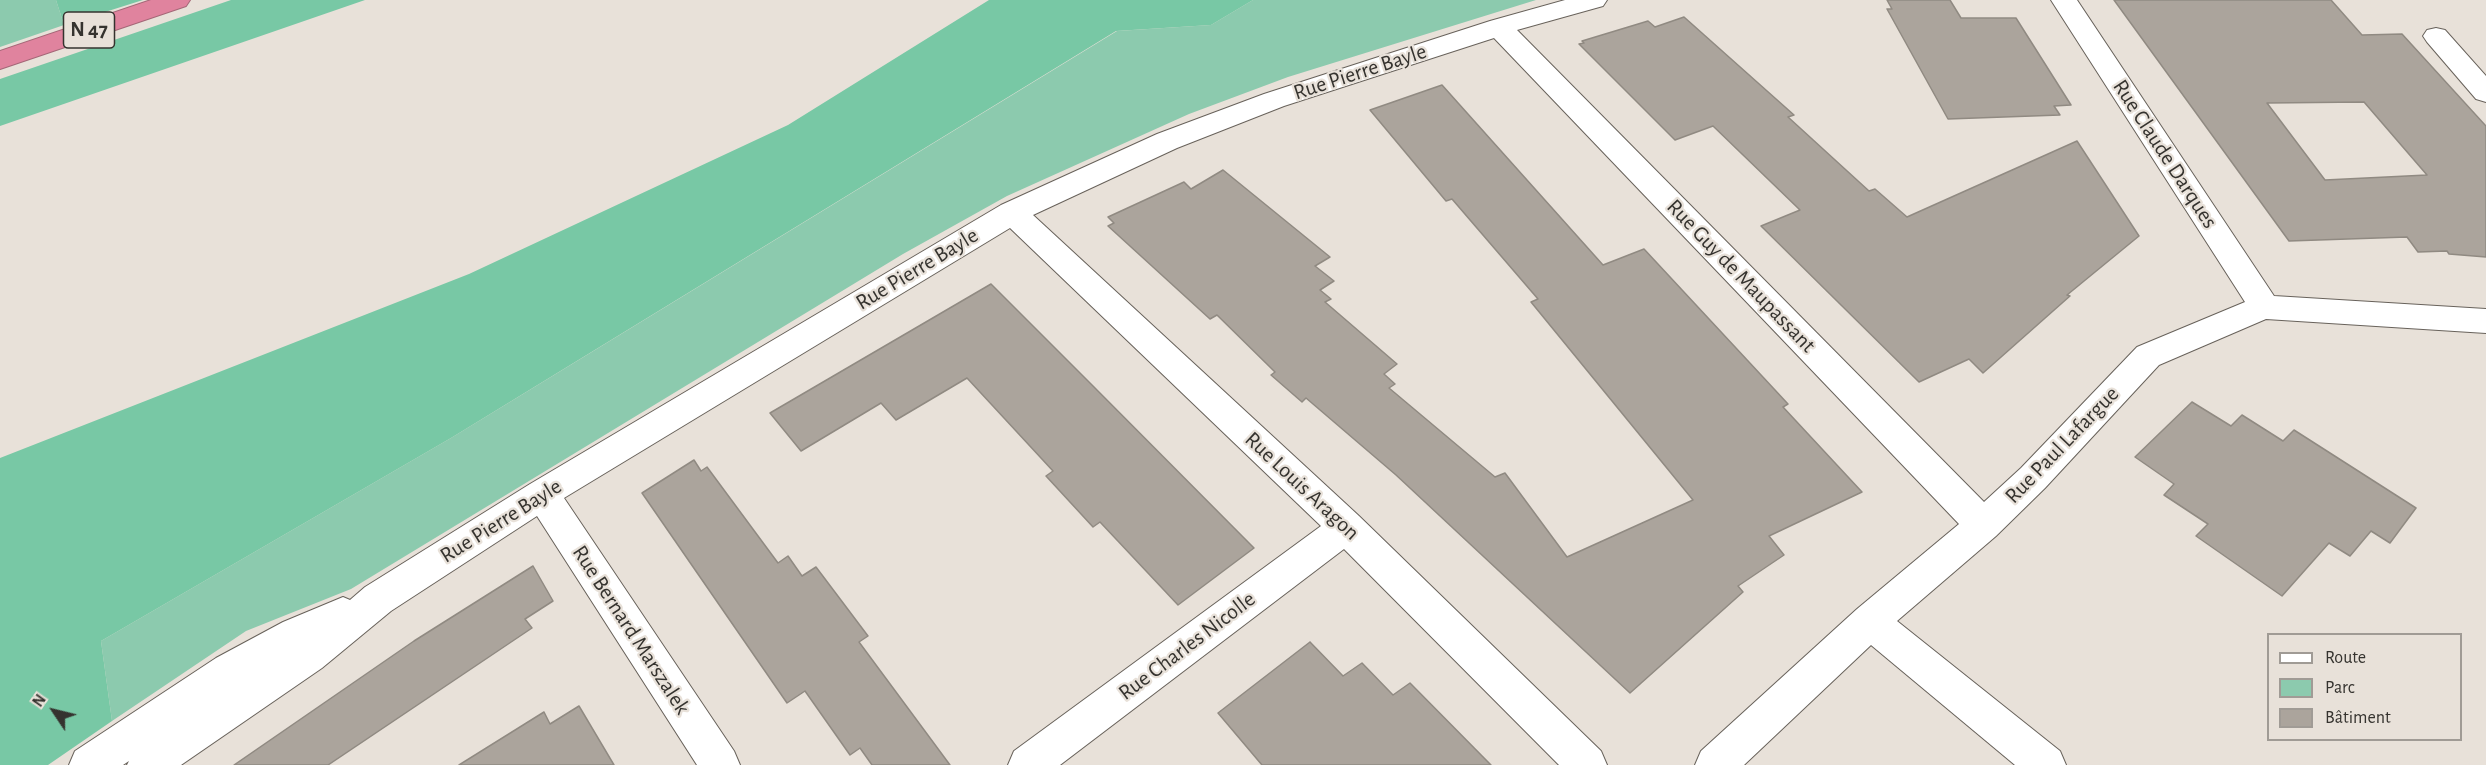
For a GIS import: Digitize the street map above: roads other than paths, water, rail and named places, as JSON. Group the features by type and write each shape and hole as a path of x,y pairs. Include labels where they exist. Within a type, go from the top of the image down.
{"highway":[{"name":"N 47","path":"0,60 177,0"}],"street":[{"name":"Rue Pierre Bayle","path":"147,765 309,656 378,599 542,494 1012,213 1177,136 1274,100 1499,27 1594,0"},
{"name":"Rue Claude Darques","path":"2064,0 2265,307"},
{"name":"Rue Guy de Maupassant","path":"1499,27 1983,525"},
{"path":"2436,36 2486,93"},
{"name":"Rue Louis Aragon","path":"1012,213 1346,527 1587,765"},
{"name":"Rue Paul Lafargue","path":"1715,765 1870,621 1983,525 2033,478 2148,356 2224,322 2265,307 2486,321"},
{"name":"Rue Bernard Marszalek","path":"542,494 720,765"},
{"name":"Rue Charles Nicolle","path":"1028,765 1346,527"},
{"name":"Rue Pierre Bayle","path":"89,765 230,670 296,634 378,599"},
{"path":"1870,621 2046,765"}]}
